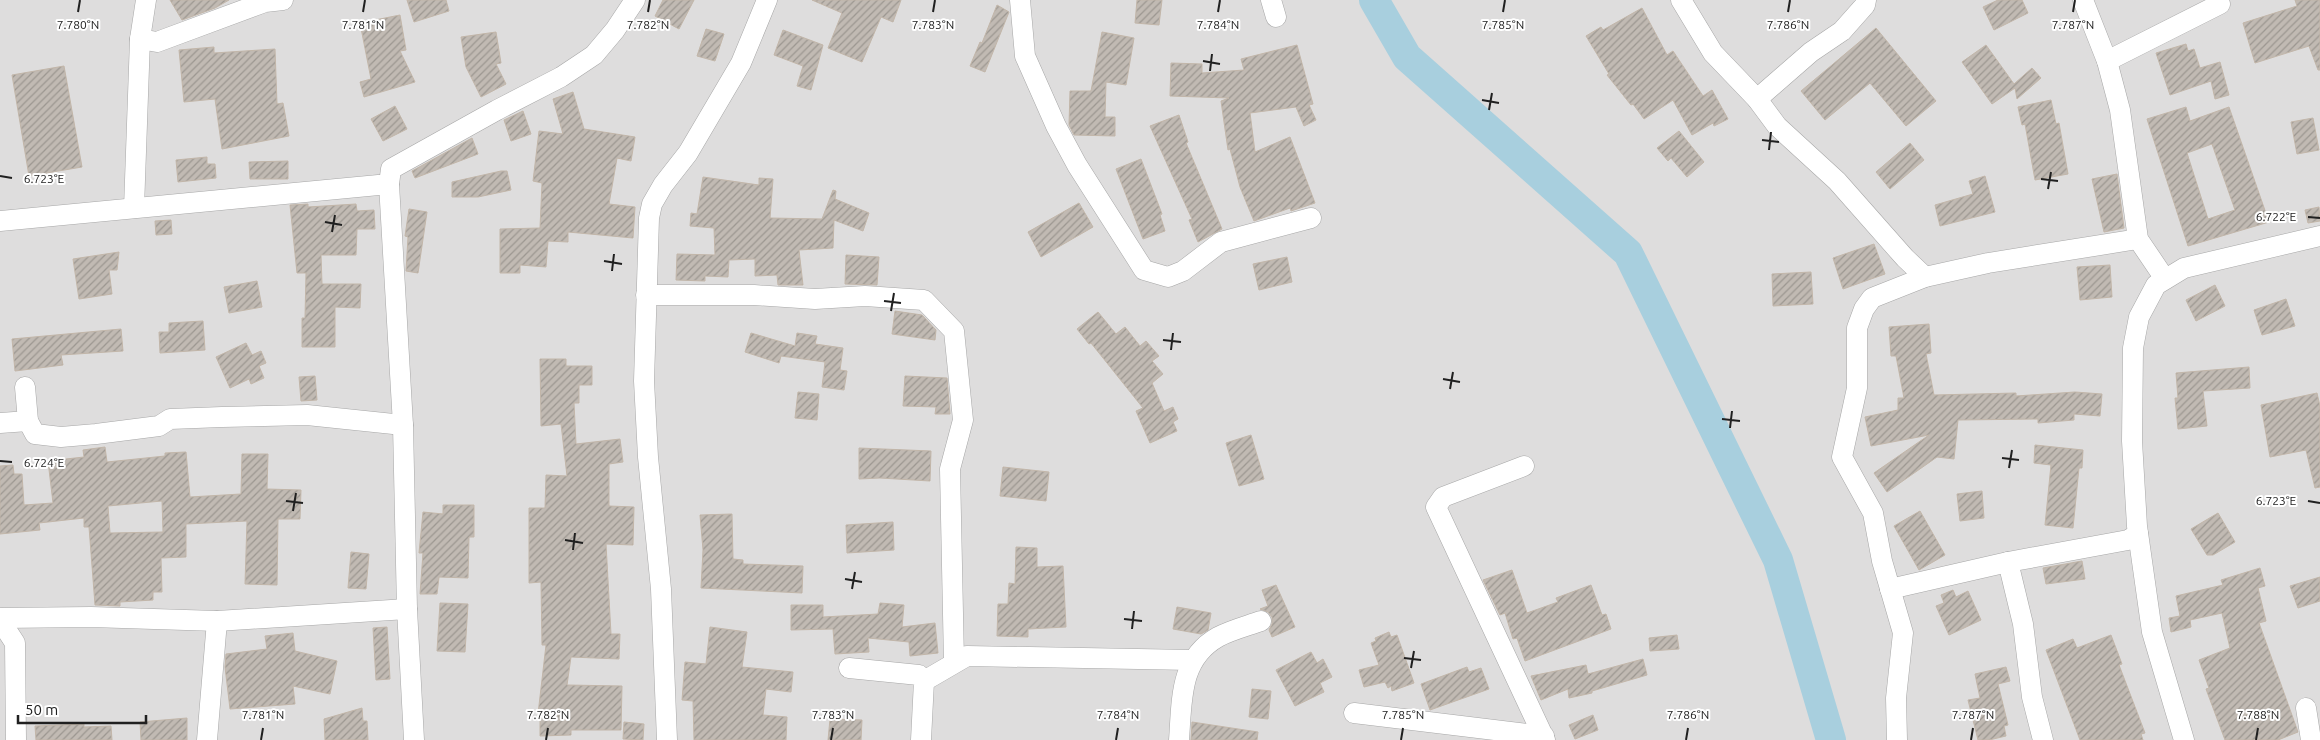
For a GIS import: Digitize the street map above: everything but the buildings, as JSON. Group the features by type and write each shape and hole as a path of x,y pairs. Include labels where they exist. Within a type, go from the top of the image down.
{"street":[{"path":"134,208 140,39 146,0"},
{"path":"140,39 157,42 265,2 283,0"},
{"path":"414,740 407,609 403,425 389,184 391,168 561,77 594,55 615,30 635,0"},
{"path":"667,740 661,589 647,438 644,381 650,218 652,204 663,185 688,152 741,63 767,0"},
{"path":"1020,0 1025,56 1056,126 1077,165 1144,270 1168,277 1183,270 1221,242 1311,218"},
{"path":"1681,0 1713,53 1758,99 1777,126 1837,181 1905,258 1925,277"},
{"path":"1758,99 1811,52 1842,31 1865,5 1866,0"},
{"path":"2083,0 2106,62 2120,110 2138,239 2165,280"},
{"path":"2106,62 2220,4"},
{"path":"0,221 389,184"},
{"path":"2184,740 2152,632 2138,534 2132,441 2134,348 2139,317 2156,285 2184,268 2320,236"},
{"path":"1897,740 1896,698 1903,633 1882,561 1873,513 1842,457 1857,388 1857,328 1864,309 1872,298 1925,277 1988,262 2138,239"},
{"path":"646,295 754,295 815,299 864,296 924,300 954,331 964,420 950,469 954,662"},
{"path":"25,387 28,421 36,434 60,436 96,434 160,426 170,420 222,417 307,415 403,425"},
{"path":"0,423 28,421"},
{"path":"1524,466 1443,497 1436,507 1545,738"},
{"path":"1890,589 2008,562 2128,540 2138,534"},
{"path":"2008,562 2023,624 2032,697 2043,740"},
{"path":"0,619 91,617 217,621 407,609"},
{"path":"15,643 38,618"},
{"path":"0,619 15,643 16,740"},
{"path":"207,740 217,621"},
{"path":"1179,740 1184,679 1192,660 1202,647 1219,636 1261,621"},
{"path":"924,681 967,656 1192,660"},
{"path":"849,668 909,672 919,675 924,681 921,740"},
{"path":"2306,708 2311,740"},
{"path":"1354,713 1545,738"}],"shaded area":[{"path":"0,0 2320,0 2320,740 0,740"}],"waterway":[{"path":"1374,0 1407,57 1628,253 1778,560 1831,740"}]}
